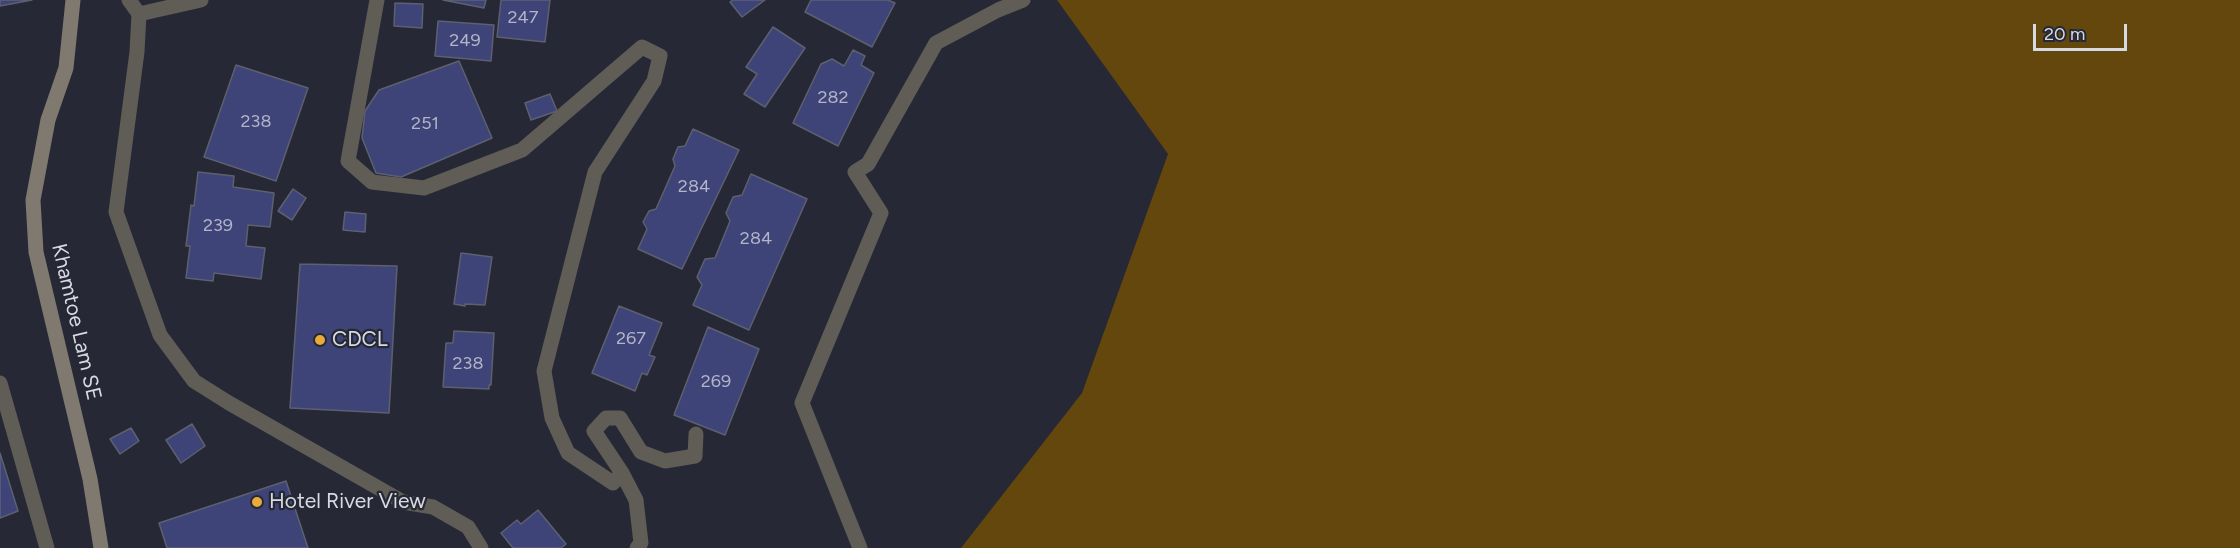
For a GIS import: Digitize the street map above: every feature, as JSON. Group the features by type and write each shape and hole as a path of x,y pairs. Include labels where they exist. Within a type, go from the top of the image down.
{"main road":[{"name":"Khamtoe Lam SE","path":"73,0 66,68 48,120 33,200 36,252 90,479 101,548"}],"street":[{"path":"129,0 139,14 137,52 116,213 160,335 194,381 403,502 433,507 468,527 482,548"},
{"path":"139,14 201,0"},
{"path":"377,0 348,161 372,182 424,188 522,150 642,47 660,56 654,81 595,172 544,371 552,418 568,453 613,483 622,473"},
{"path":"861,548 802,403 880,213 855,172 868,164 936,43 998,10 1023,0"},
{"path":"0,383 47,548"},
{"path":"637,548 641,543 636,500 622,473 594,431 606,418 620,418 641,452 665,461 694,456 696,434"}],"shaded area":[{"path":"1057,0 2240,0 2240,548 961,548 1082,393 1168,154"}],"building":[{"path":"0,0 32,0 0,6"},
{"path":"443,0 486,0 484,8"},
{"path":"501,0 550,0 545,42 497,37"},
{"path":"733,0 765,0 742,17 730,2"},
{"path":"811,0 888,0 895,3 872,47 805,12"},
{"path":"395,3 423,4 422,28 394,26"},
{"path":"438,21 494,25 491,61 435,56"},
{"path":"773,27 805,48 765,107 744,94 757,74 746,67"},
{"path":"853,50 865,56 861,65 874,73 838,146 793,123 821,64 832,59 844,66"},
{"path":"459,61 492,138 401,177 376,173 362,138 365,111 379,90"},
{"path":"236,65 308,88 276,181 204,157"},
{"path":"550,94 557,111 531,120 525,103"},
{"path":"693,129 739,150 682,269 638,249 647,229 643,222 649,211 656,209 675,166 673,159 678,147 685,146"},
{"path":"198,172 234,176 233,187 274,193 270,227 248,225 246,246 265,248 261,279 214,273 213,281 186,278 190,246 186,246"},
{"path":"751,174 807,199 749,330 693,305 702,285 697,277 705,259 715,258 730,221 726,213 733,197 742,195"},
{"path":"293,189 306,198 292,220 278,211"},
{"path":"345,212 366,214 365,232 343,230"},
{"path":"461,253 492,257 485,305 454,304"},
{"path":"300,264 397,266 389,413 290,408"},
{"path":"619,306 662,323 649,355 655,357 647,375 642,373 635,391 592,373"},
{"path":"708,327 759,349 725,435 674,415"},
{"path":"454,331 494,333 489,389 443,387 446,343 453,343"},
{"path":"192,424 205,446 181,463 166,440"},
{"path":"131,428 139,441 120,454 110,439"},
{"path":"0,453 18,511 0,518"},
{"name":"Hotel River View","path":"286,481 308,548 167,548 159,523"},
{"path":"538,510 566,544 561,548 513,548 501,533 517,520 521,524"}],"place":[{"name":"CDCL","path":"320,340"},
{"name":"Hotel River View","path":"257,502"}]}
